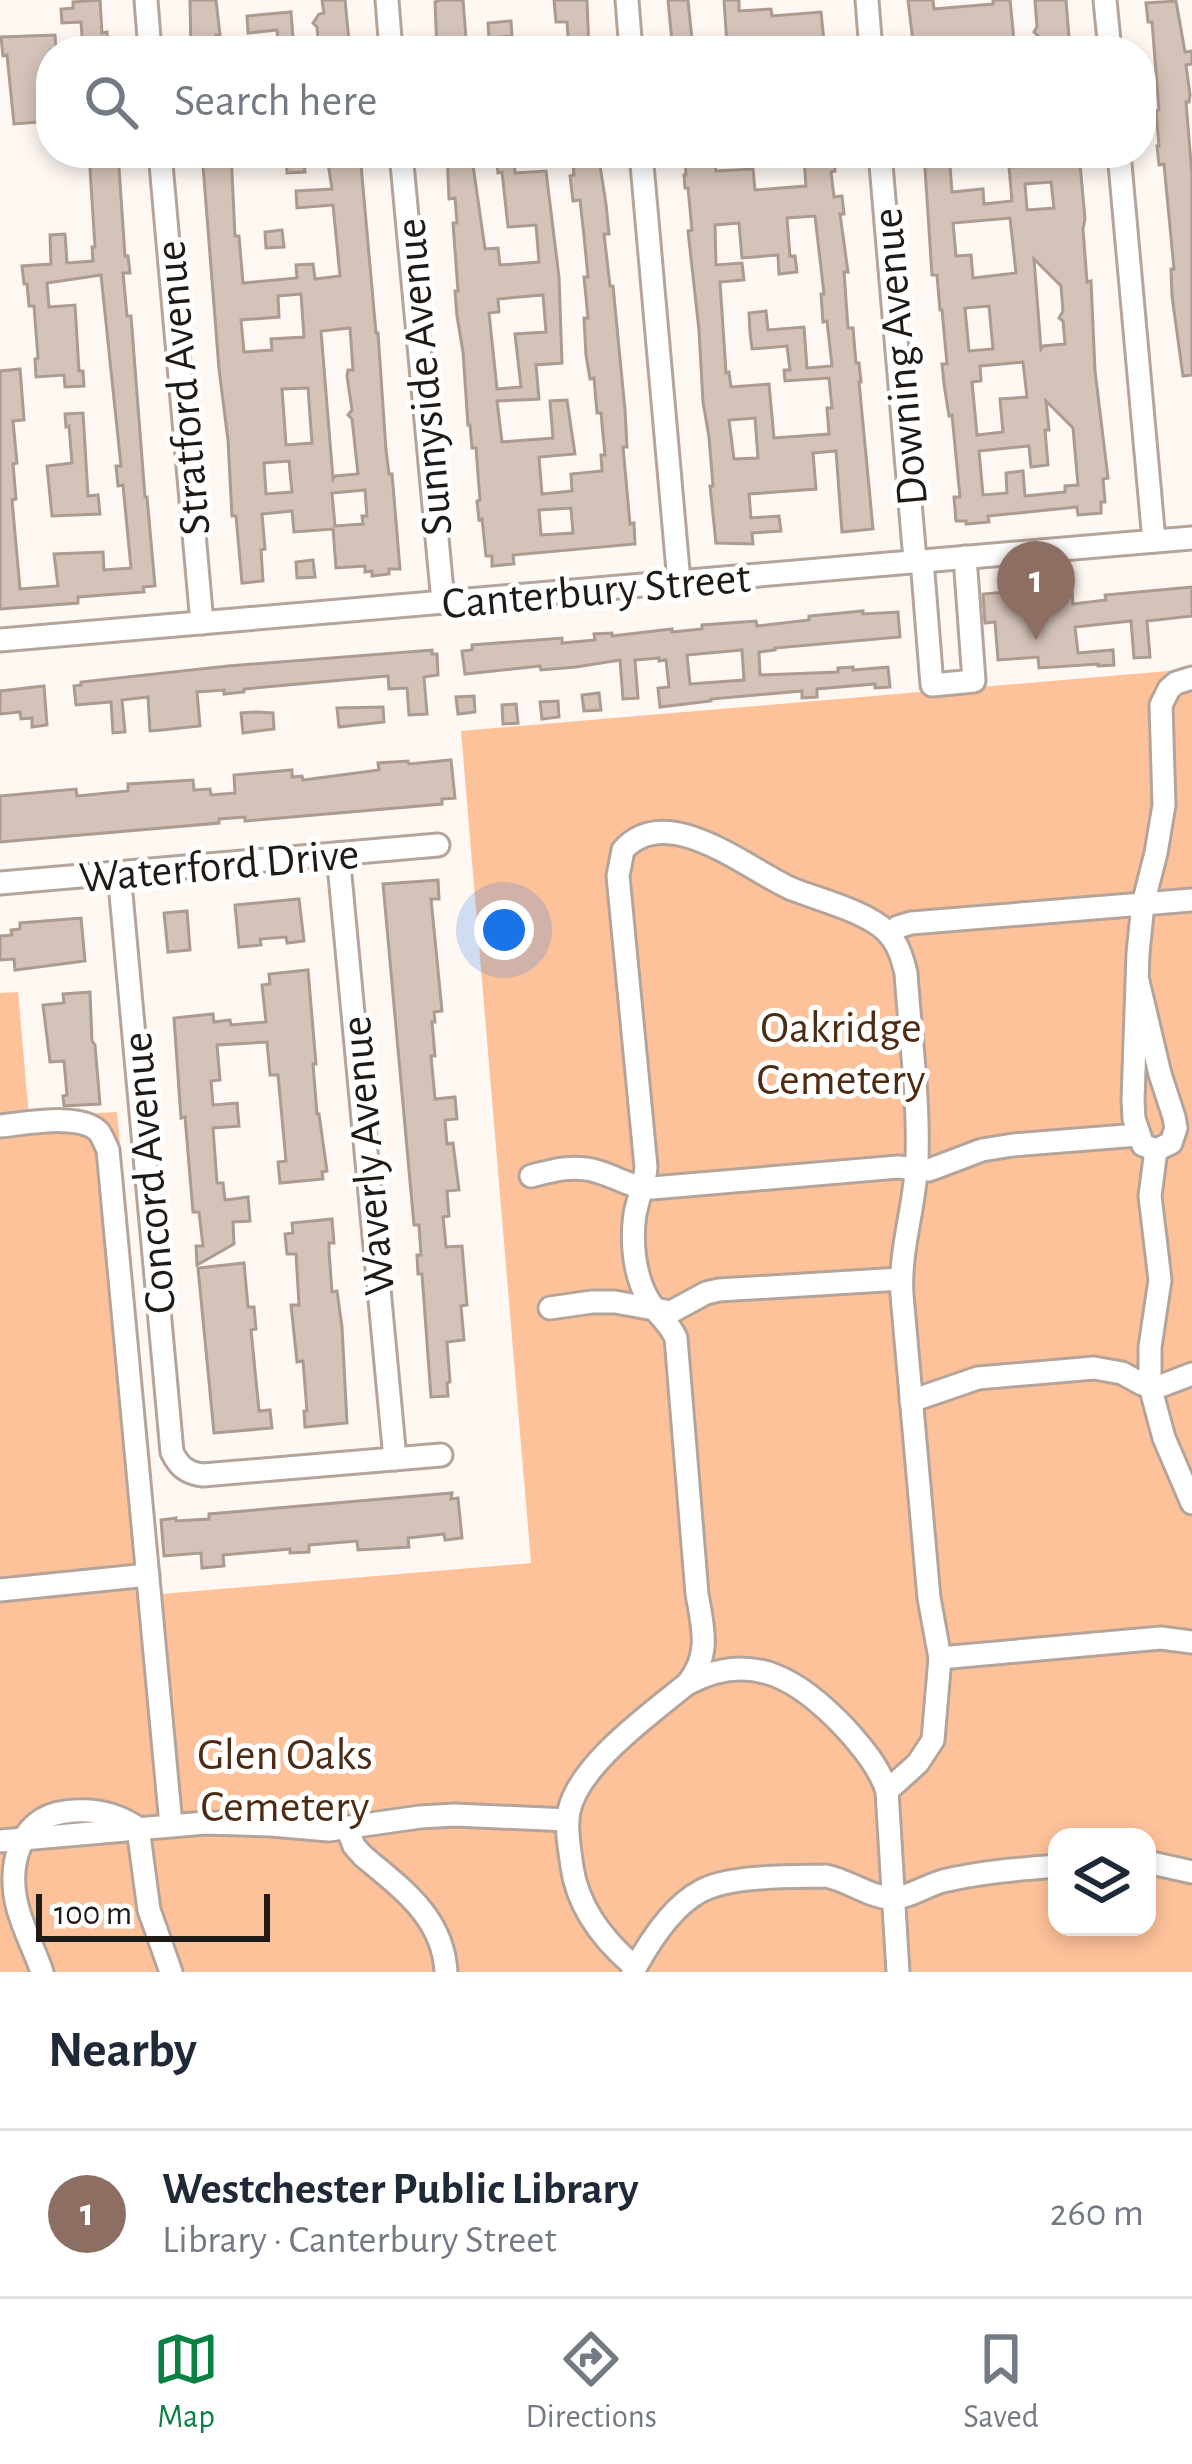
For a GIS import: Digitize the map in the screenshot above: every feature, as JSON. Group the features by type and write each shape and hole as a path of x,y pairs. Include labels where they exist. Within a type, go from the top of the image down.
{"street":[{"path":"146,0 149,36"},
{"path":"387,0 391,36"},
{"path":"627,0 630,36"},
{"path":"867,0 870,36"},
{"path":"1105,0 1109,36"},
{"name":"Stratford Avenue","path":"161,168 202,623"},
{"name":"Sunnyside Avenue","path":"402,168 443,602"},
{"path":"641,168 679,582"},
{"name":"Downing Avenue","path":"881,168 932,685 974,681 965,557"},
{"path":"1120,168 1154,541"},
{"name":"Canterbury Street","path":"0,640 1192,538"},
{"path":"1174,1140 1143,1145 1132,1100 1143,904 1164,805 1161,705 1169,689 1192,678"},
{"path":"887,1791 918,1763 933,1739 940,1658 929,1598 901,1279 916,1169 902,956 890,934 868,920 778,882 724,849 665,834 639,837 623,850 618,876 646,1152 635,1210 634,1255 645,1294 676,1338 697,1594 705,1631 701,1662 688,1683 604,1755 573,1799 568,1820 575,1881 584,1908 634,1970 688,1900 714,1886 826,1876 892,1898 938,1882 1048,1867"},
{"name":"Waterford Drive","path":"0,883 438,845"},
{"name":"Waverly Avenue","path":"338,854 394,1459"},
{"name":"Concord Avenue","path":"119,872 172,1452 183,1470 203,1475 394,1459"},
{"path":"890,934 911,923 1192,900"},
{"path":"1138,981 1174,1117 1174,1140 1150,1196 1160,1280 1150,1347 1150,1386 1164,1438 1192,1503"},
{"path":"0,1126 51,1121 84,1124 99,1132 108,1150 171,1825"},
{"path":"530,1176 588,1169 642,1188 898,1166 936,1168 1013,1144 1138,1135"},
{"path":"550,1309 615,1302 671,1312 719,1290 901,1279"},
{"path":"911,1401 979,1378 1109,1370 1158,1387 1192,1374"},
{"path":"394,1459 441,1455"},
{"path":"0,1590 148,1575"},
{"path":"940,1658 1161,1638 1192,1642"},
{"path":"688,1683 714,1672 761,1670 793,1683 859,1744 887,1791 898,1972"},
{"path":"42,1972 14,1892 16,1858 11,1840 171,1825 242,1823 329,1831 455,1815 568,1820"},
{"path":"138,1828 149,1910 171,1972"},
{"path":"348,1829 363,1856 432,1921 446,1972"},
{"path":"1156,1864 1192,1872"}],"green space":[{"name":"Oakridge Cemetery","path":"1192,669 1192,1972 0,1972 0,993 18,992 29,1117 117,1112 162,1594 531,1563 461,731"}],"building":[{"path":"100,0 102,33 107,36 82,36 81,22 62,23 61,9 73,8 73,2"},
{"path":"190,0 216,0 220,35 191,36"},
{"path":"322,0 345,0 349,36 318,36 313,23 324,13"},
{"path":"463,0 466,36 436,36 435,2"},
{"path":"554,0 587,0 588,36 568,36 567,22 556,22"},
{"path":"668,0 688,0 692,36 671,36"},
{"path":"724,0 739,0 739,11 771,9 772,16 821,12 823,36 726,36"},
{"path":"908,0 933,0 934,9 1010,0 1014,36 912,36"},
{"path":"1035,0 1066,0 1069,36 1038,36"},
{"path":"1176,1 1185,52 1192,51 1192,64 1186,65 1190,95 1186,102 1192,175 1192,375 1183,376 1172,296 1174,269 1164,164 1159,165 1157,146 1156,36 1146,3"},
{"path":"291,12 293,36 278,36 277,30 248,33 247,16"},
{"path":"511,21 512,36 489,36 488,23"},
{"path":"55,35 36,36 36,122 14,124 1,37"},
{"path":"90,168 119,168 130,273 123,273 155,586 143,587 144,592 78,597 78,603 0,609 0,371 20,369 24,420 13,421 17,463 13,464 16,499 12,500 20,589 58,586 54,554 103,552 104,570 131,568 123,485 118,486 116,466 121,466 101,275 47,283 49,307 75,305 84,386 65,387 64,375 36,377 34,306 29,306 24,284 22,266 51,264 50,235 65,234 67,263 93,261"},
{"path":"203,168 232,168 243,283 297,278 296,265 313,264 315,279 340,276 333,205 297,208 296,191 332,189 329,168 361,168 400,569 372,576 365,566 336,568 333,529 294,532 292,511 262,514 263,581 242,583","holes":["301,294 304,337 271,339 272,350 244,352 241,320 279,317 278,296","350,328 353,370 347,376 352,410 348,415 358,474 333,479 321,331","308,388 312,443 286,445 282,389","289,461 292,492 266,494 264,463","365,490 363,524 335,526 332,493"]},
{"path":"448,168 473,168 485,249 498,248 500,265 539,262 536,225 508,227 502,172 497,168 515,168 515,173 546,171 559,277 562,363 536,365 539,399 497,401 502,442 553,438 550,401 567,400 575,454 539,457 542,494 572,491 571,474 602,471 601,455 605,455 601,413 597,413 586,355 584,277 588,277 580,200 573,201 570,176 573,168 600,168 635,544 513,555 514,564 492,566 492,556 486,556 457,316 455,198 449,199","holes":["543,295 546,332 515,334 521,387 497,389 489,313 499,312 498,299","571,508 573,533 541,535 539,510"]},
{"path":"686,168 753,169 755,190 806,186 805,168 835,168 831,172 834,197 842,196 844,214 840,214 848,272 844,272 848,328 853,328 859,363 873,529 842,532 836,451 813,453 816,489 749,494 751,518 779,516 781,531 752,533 753,544 716,543","holes":["815,216 823,322 827,321 832,366 807,368 804,327 768,330 766,311 749,313 752,349 787,346 790,370 784,370 785,381 829,378 829,434 774,438 769,384 731,387 726,373 720,282 744,280 742,263 716,265 715,225 739,223 742,258 778,255 779,274 797,272 795,256 790,256 787,218","755,418 758,458 734,459 729,420"]},
{"path":"925,168 950,168 952,192 983,189 984,204 1012,201 1009,168 1080,168 1108,478 1103,479 1101,513 1078,515 1077,507 988,516 989,522 956,521 954,497 960,497 942,364 947,364 937,275 932,275","holes":["1051,182 1054,208 1027,210 1025,184","1010,218 1016,273 973,278 971,255 956,256 953,223","1034,259 1061,286 1063,311 1059,318 1065,344 1041,349","989,306 993,349 969,351 965,308","1023,362 1027,397 1000,399 1003,432 977,435 972,382 981,381 980,366","1046,401 1073,428 1078,485 1065,486 1065,492 1025,496 1023,471 1006,473 1007,493 983,495 979,451 1029,446 1031,467 1048,465 1045,430 1049,430"]},
{"path":"282,230 284,247 266,248 265,232"},
{"path":"83,413 88,496 98,495 100,514 52,516 47,466 72,463 65,414"},
{"path":"313,560 315,577 297,578 296,562"},
{"path":"1192,587 1192,616 1147,621 1150,657 1134,658 1131,621 1075,627 1078,653 1113,650 1114,665 1039,668 1038,657 998,660 995,622 985,623 983,594 1072,591 1073,604 1106,600 1105,595"},
{"path":"898,612 900,637 759,652 760,675 888,667 890,687 817,689 817,697 802,698 802,691 660,707 658,688 669,687 666,660 659,658 635,660 638,698 623,699 620,660 465,674 462,651 472,650 472,645 562,638 562,643 595,640 594,634 672,632 756,621 757,626 809,620 809,616","holes":["742,650 744,680 690,684 687,655"]},
{"path":"432,650 437,654 438,675 424,677 427,714 409,715 407,688 389,689 388,676 224,694 224,690 197,692 200,726 162,730 150,731 148,697 122,700 125,732 113,733 111,702 76,705 74,686 81,682"},
{"path":"44,686 47,725 32,727 32,718 21,719 20,712 0,714 0,691"},
{"path":"599,693 601,710 584,711 582,695"},
{"path":"474,696 475,712 458,714 456,697"},
{"path":"558,701 559,717 542,719 540,702"},
{"path":"516,704 518,723 503,724 502,705"},
{"path":"383,707 384,722 339,727 337,708"},
{"path":"241,713 273,713 274,729 243,733"},
{"path":"451,760 455,798 442,799 442,804 245,821 245,817 219,819 219,823 0,842 0,796 76,789 77,796 128,791 128,784 193,780 194,790 210,789 211,795 235,793 234,775 292,770 292,777 303,780 379,770 378,763"},
{"path":"438,880 439,899 431,899 442,1011 434,1012 435,1056 431,1056 435,1099 455,1097 457,1119 445,1120 459,1190 447,1191 449,1216 443,1217 446,1247 462,1246 467,1305 461,1306 464,1340 447,1342 448,1396 431,1397 422,1274 418,1274 419,1225 414,1225 383,884"},
{"path":"299,899 304,941 260,939 261,945 239,947 235,905"},
{"path":"187,911 190,950 168,952 164,913"},
{"path":"81,918 85,961 15,970 14,959 0,960 0,936 12,935 11,930 20,929 20,923"},
{"path":"308,970 317,1114 327,1171 322,1172 323,1179 280,1183 278,1162 286,1161 278,1075 270,1075 267,1042 217,1045 220,1080 211,1081 213,1105 237,1103 239,1126 213,1128 217,1183 223,1183 225,1200 248,1197 250,1221 233,1222 234,1244 197,1265 196,1246 203,1246 199,1212 193,1212 185,1117 181,1118 174,1018 213,1014 214,1022 230,1020 231,1025 266,1022 262,985 270,984 269,974"},
{"path":"90,992 100,1104 64,1106 64,1061 50,1062 43,1005 64,1003 63,994"},
{"path":"332,1219 332,1292 337,1291 342,1327 347,1423 305,1427 303,1361 297,1362 291,1305 299,1305 296,1254 287,1254 285,1234 293,1233 292,1223"},
{"path":"244,1263 248,1307 254,1307 256,1329 251,1330 259,1411 270,1410 272,1428 214,1433 198,1268"},
{"path":"452,1493 451,1499 458,1498 462,1538 445,1540 444,1534 408,1538 409,1547 358,1550 357,1541 309,1545 309,1552 290,1553 290,1549 223,1555 224,1566 202,1568 201,1553 164,1556 161,1520"}],"place":[{"name":"Westchester Public Library","path":"1036,640"}],"park label":[{"name":"Glen Oaks Cemetery","path":"285,1779"}]}
